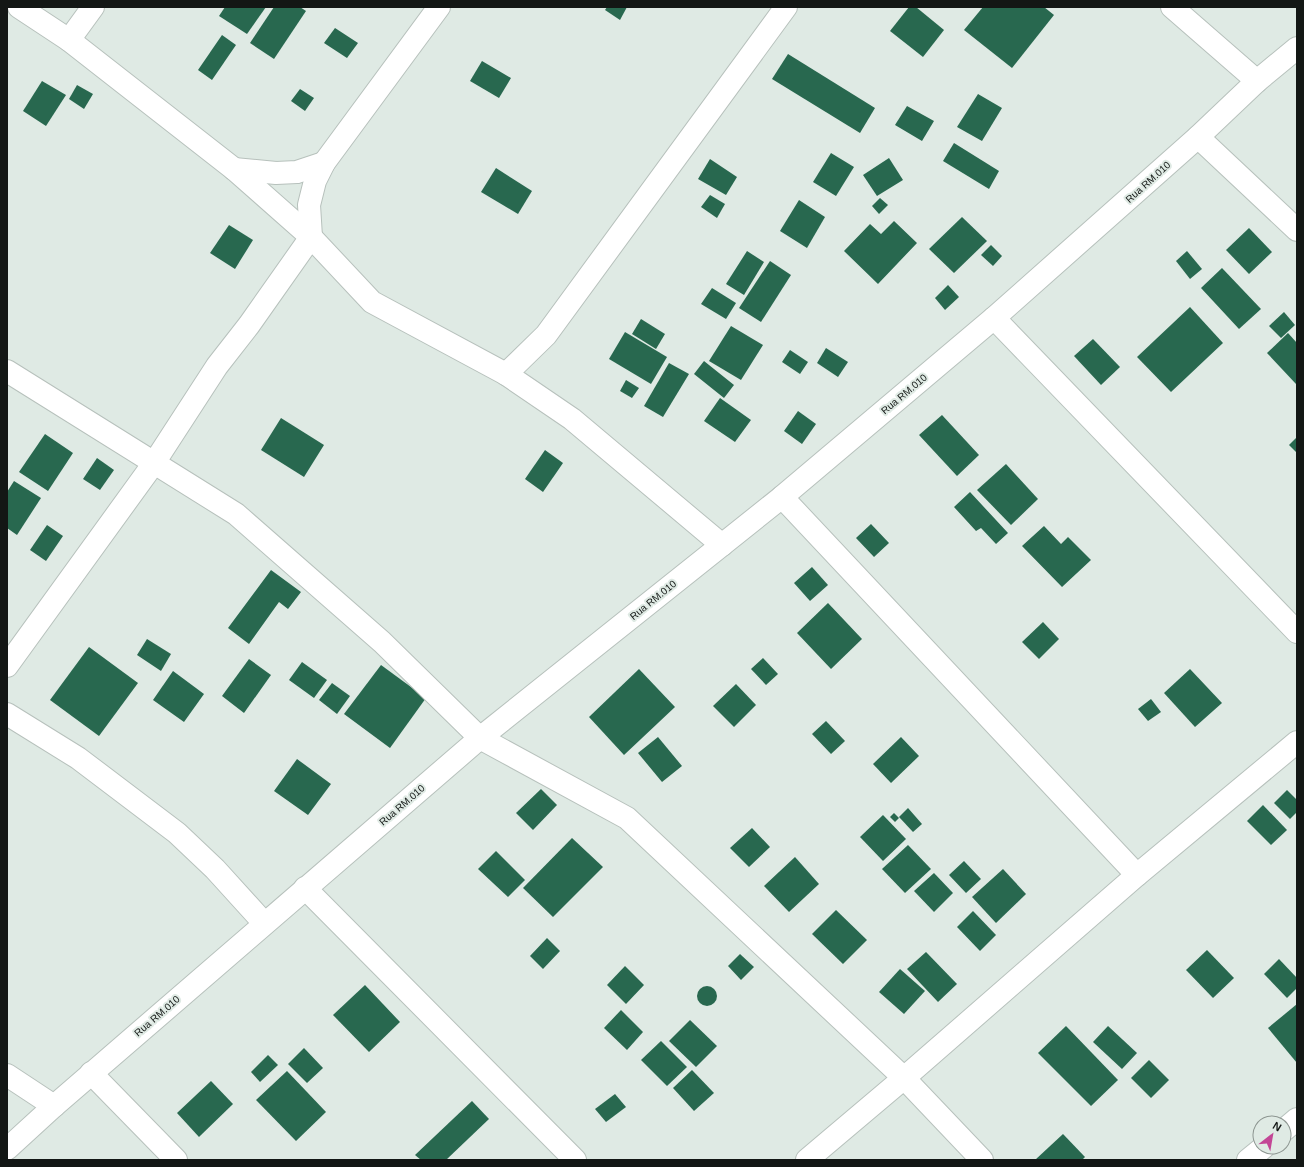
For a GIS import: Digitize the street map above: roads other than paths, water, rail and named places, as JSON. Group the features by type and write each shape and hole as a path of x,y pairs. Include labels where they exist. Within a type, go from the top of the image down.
{"street":[{"path":"19,7 69,40 234,169 311,237 372,302 506,374 572,420 722,545"},
{"path":"69,40 93,7"},
{"path":"7,666 154,463 216,366 249,325 311,237 309,205 315,181 324,163 439,7"},
{"path":"506,374 546,335 786,7"},
{"path":"1172,7 1257,81"},
{"name":"Rua RM.010","path":"7,1150 91,1073 480,738 782,497 994,318 1198,137 1257,81 1297,48"},
{"path":"1198,137 1297,230"},
{"path":"234,169 283,173 297,172 324,163"},
{"path":"994,318 1297,632"},
{"path":"7,370 236,514 382,642 480,738 626,818 904,1078 982,1160"},
{"path":"782,497 1137,875"},
{"path":"7,714 78,758 177,833 216,869 264,924"},
{"path":"807,1160 904,1078 1137,875 1297,742"},
{"path":"305,888 575,1160"},
{"path":"91,1073 176,1160"},
{"path":"7,1075 54,1106"}]}
